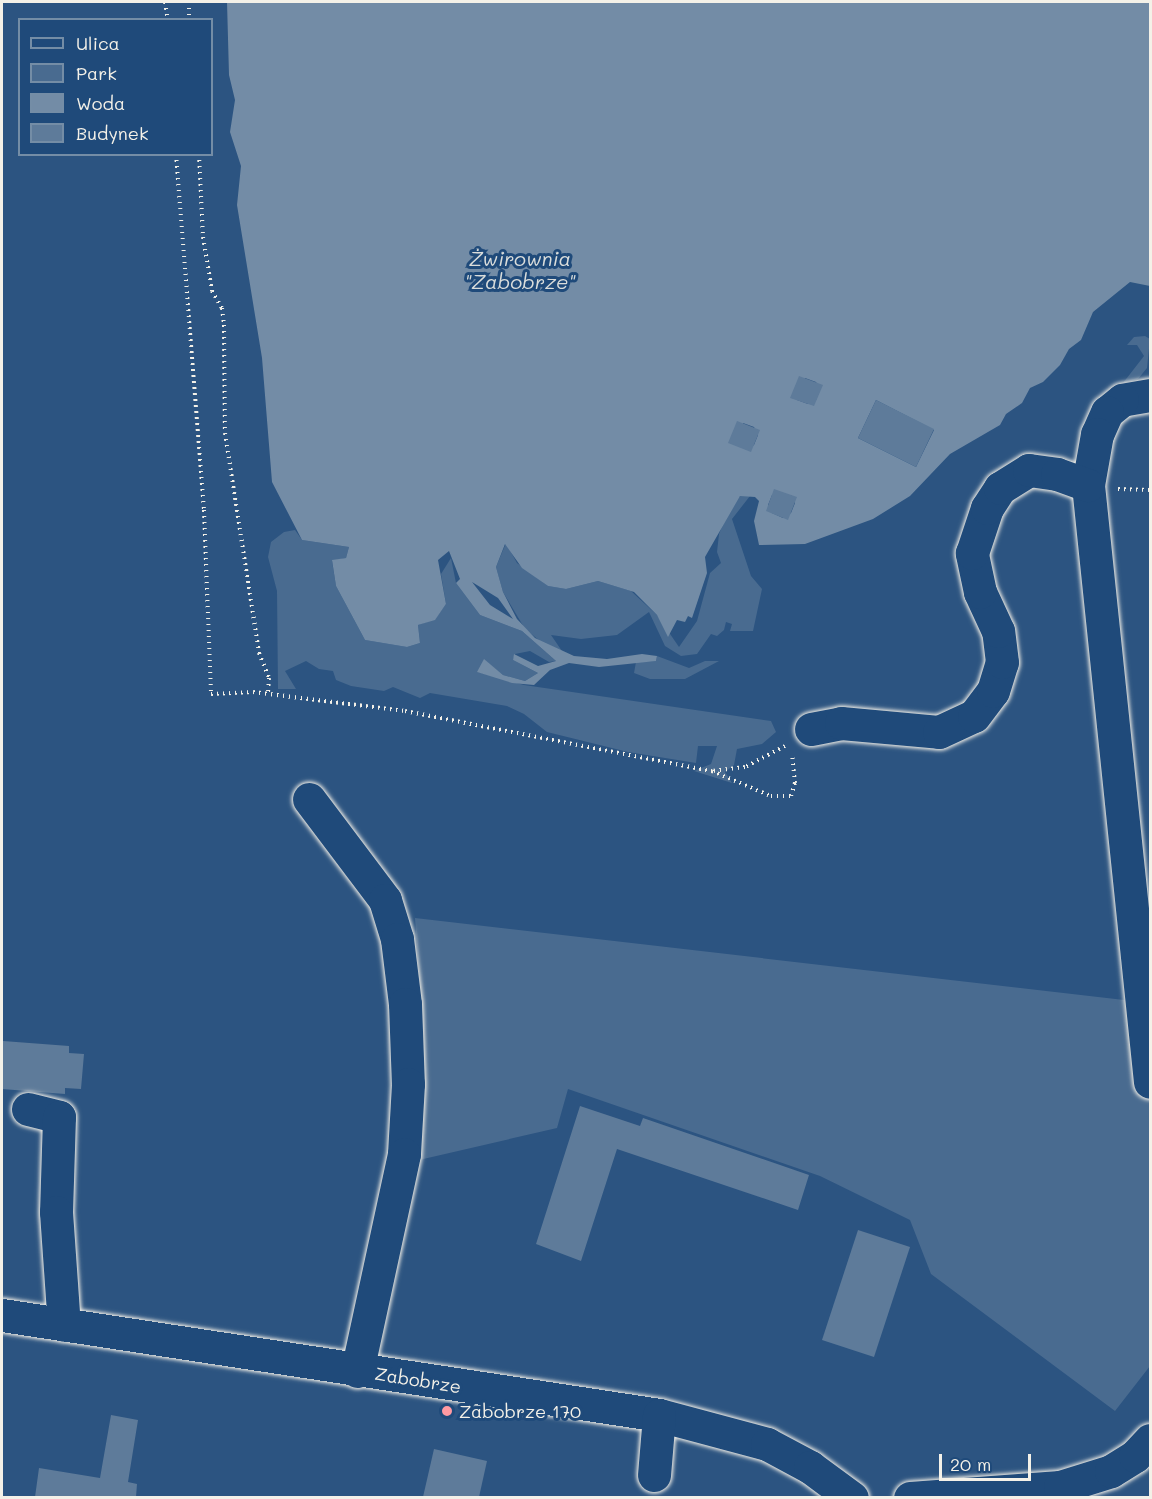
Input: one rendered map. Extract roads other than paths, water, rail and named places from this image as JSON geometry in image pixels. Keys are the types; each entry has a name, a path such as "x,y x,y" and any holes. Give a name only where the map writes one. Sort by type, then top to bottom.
{"street":[{"path":"1150,395 1122,400 1107,412 1097,434 1088,485 1150,1082"},
{"path":"811,729 841,723 939,732 974,716 993,691 1002,662 998,631 980,592 972,553 987,508 1000,488 1029,471 1057,474 1088,485"},
{"path":"309,799 385,900 397,939 405,1004 408,1084 404,1154 357,1371"},
{"path":"28,1109 59,1117 56,1212 64,1325"},
{"name":"Zabobrze","path":"2,1315 357,1371 659,1415 767,1444 810,1467 852,1497"},
{"path":"654,1475 659,1415"},
{"path":"910,1497 1012,1493 1084,1481 1127,1461 1150,1440"}],"water":[{"name":"Żwirownia \"Zabobrze\"","path":"227,2 1150,2 1150,286 1130,282 1093,312 1081,340 1069,349 1060,365 1043,382 1030,388 1022,403 1006,414 1000,425 950,454 910,496 873,519 805,544 759,545 754,521 759,501 755,497 740,496 705,557 707,573 692,618 688,616 685,622 677,620 668,637 657,615 634,592 598,581 566,589 548,586 522,568 505,544 496,567 503,592 517,619 535,638 574,656 607,659 642,654 657,656 656,661 599,667 569,663 550,670 534,685 512,683 477,672 484,659 503,675 525,681 538,673 513,660 514,654 538,666 556,661 522,631 480,615 456,583 460,579 449,551 438,560 446,604 435,620 418,625 420,643 407,647 365,640 336,586 332,560 346,558 349,547 302,540 272,482 262,358 237,205 241,166 230,132 235,100 229,75","holes":["805,378 816,382 820,390 816,400 808,404 797,400","876,400 934,430 916,467 858,438","743,423 754,427 758,435 754,445 746,450","772,495 791,495 795,503 791,513 783,518 772,513 768,505","472,582 498,598 513,619 490,605"]}],"place":[{"name":"Zabobrze 170","path":"447,1411"}]}
